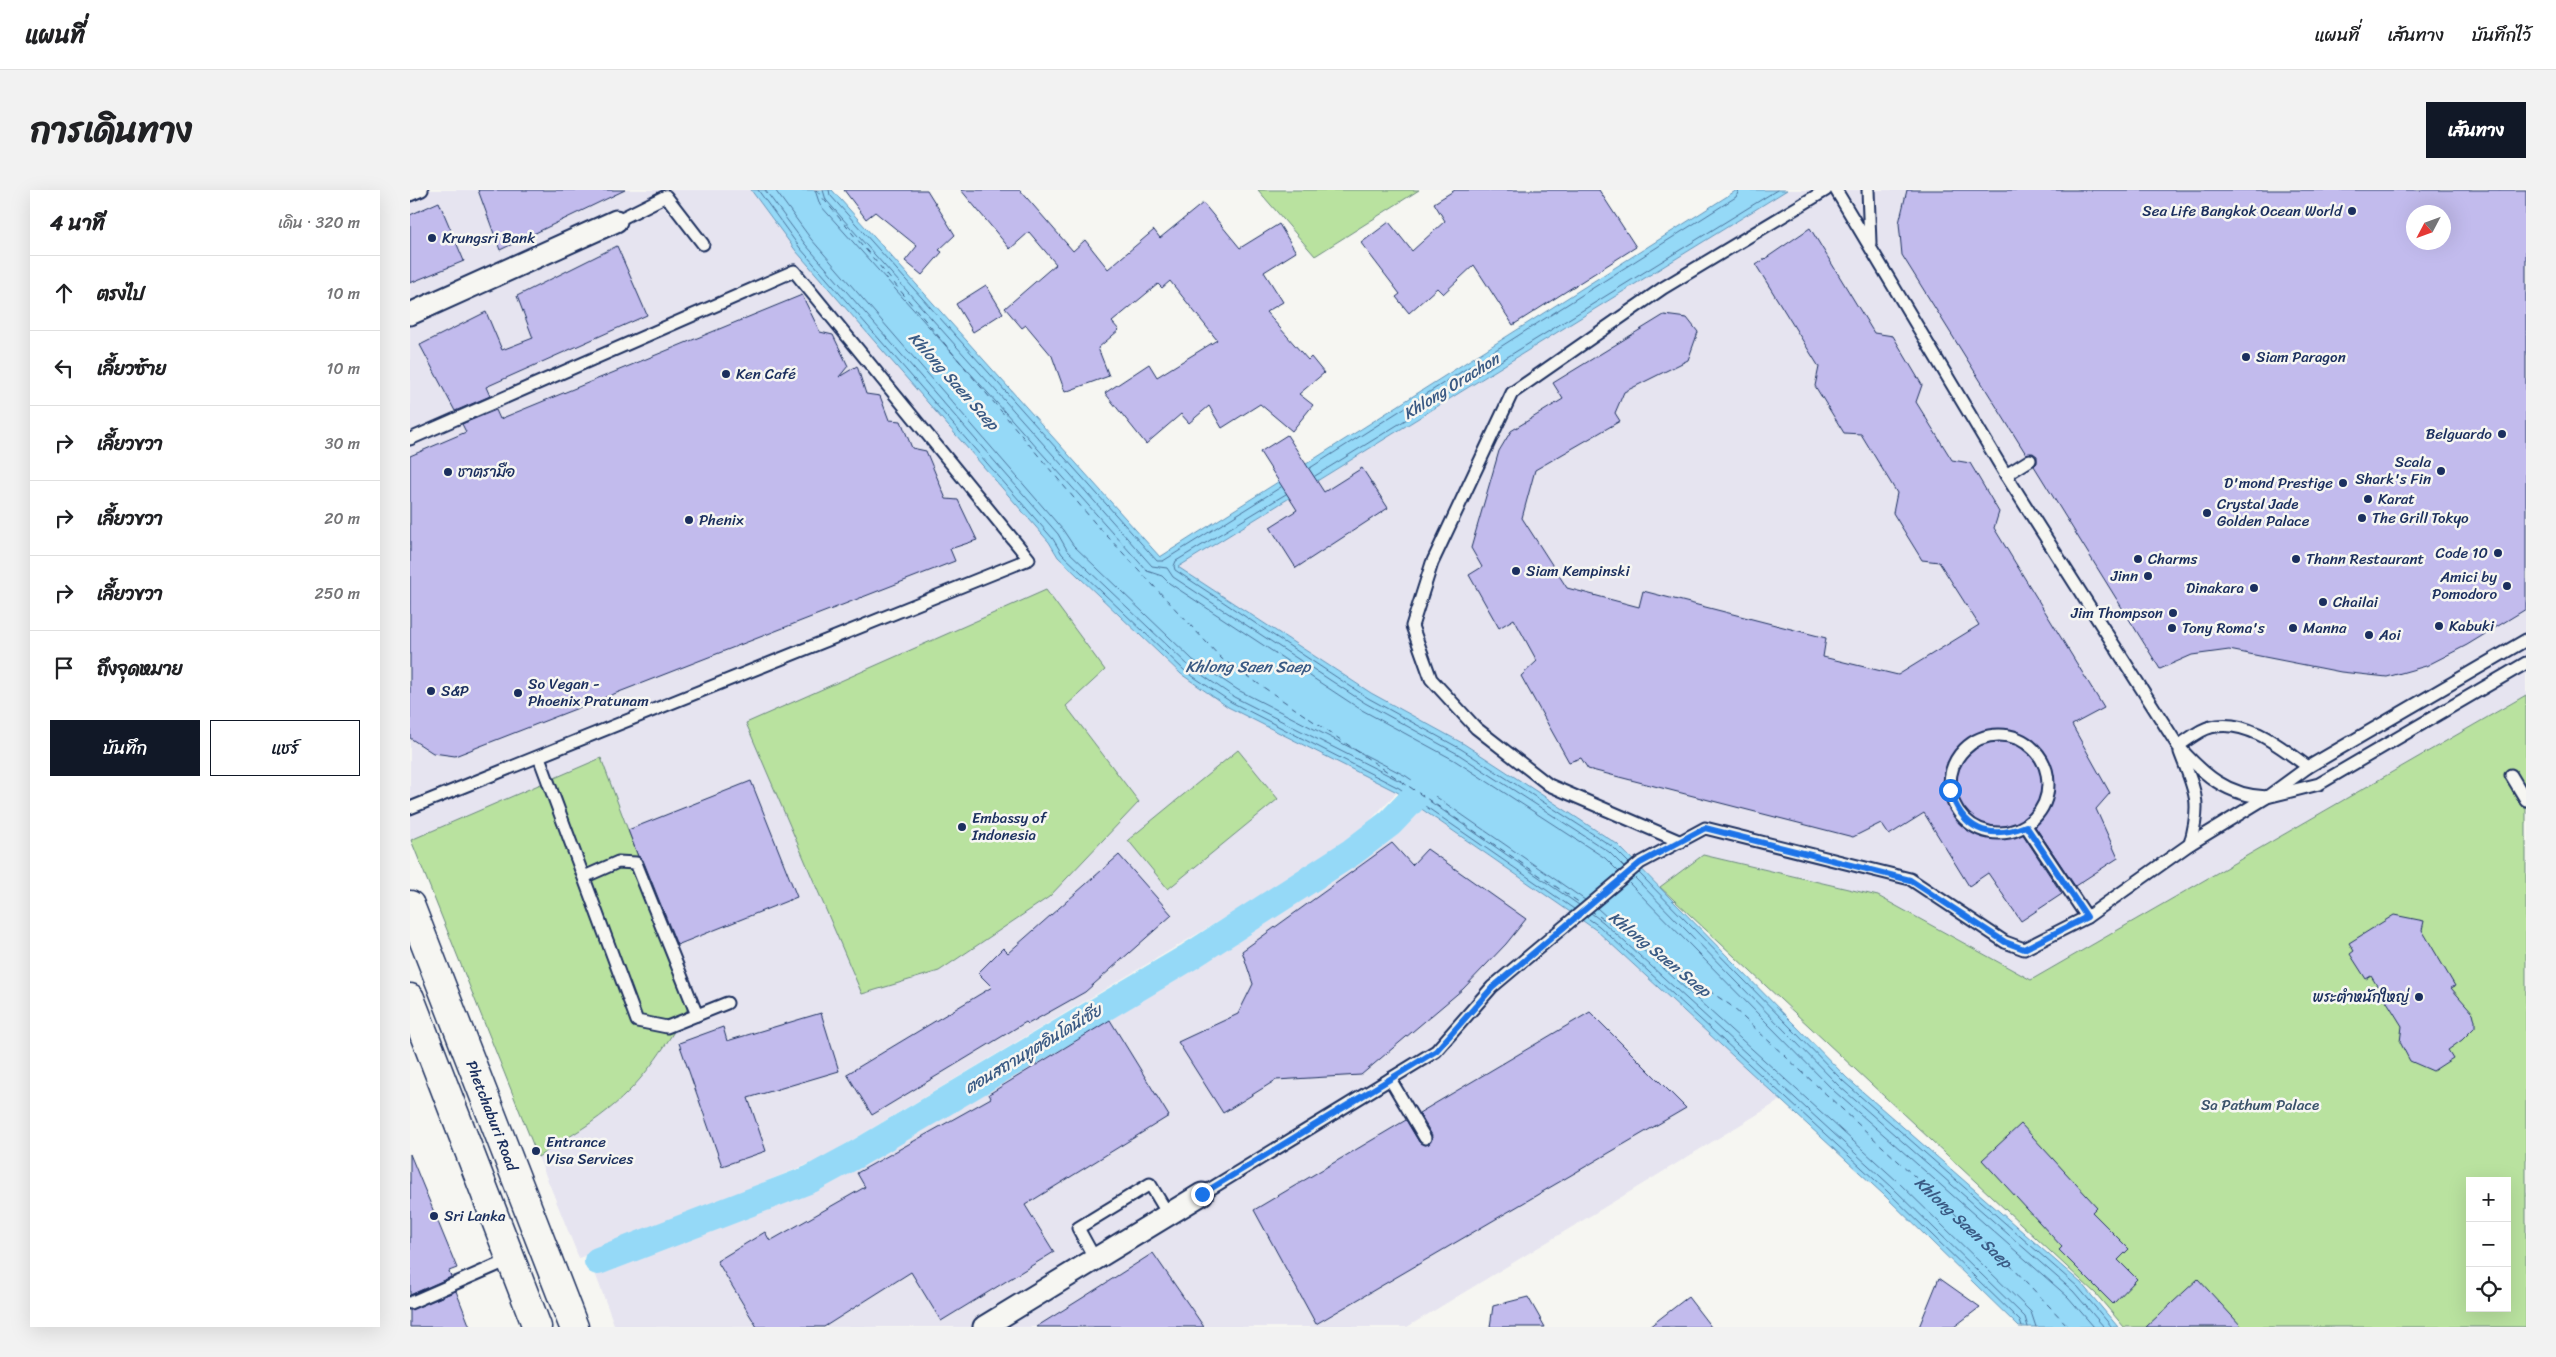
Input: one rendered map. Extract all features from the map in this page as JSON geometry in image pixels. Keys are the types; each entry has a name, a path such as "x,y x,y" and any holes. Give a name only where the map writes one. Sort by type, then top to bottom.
{"main road":[{"name":"Phetchaburi Road","path":"410,905 574,1327"},
{"path":"411,1004 537,1327"}],"street":[{"path":"410,314 616,221"},
{"path":"984,1327 1202,1194"}],"lane":[{"path":"410,195 422,190"},
{"path":"1681,842 1548,785 1476,728 1431,679 1412,626 1432,563 1512,393 1663,288 1826,190"},
{"path":"1836,190 1870,244 2006,475 2178,746 2204,773 2226,788 2253,797 2267,797 2319,784 2526,663"},
{"path":"1868,190 1870,244"},
{"path":"616,221 665,193 703,244"},
{"path":"410,439 794,271 1029,560 410,808"},
{"path":"2006,475 2030,460"},
{"path":"1202,1194 1436,1051 1492,988 1640,863 1705,828 1910,880 2005,942 2024,949 2087,917 2190,844 2267,797 2308,767 2526,640"},
{"path":"2178,746 2212,726 2229,726 2256,733 2308,767"},
{"path":"1998,735 2020,741 2039,756 2046,770 2049,786 2046,802 2037,816 2026,826 2010,832 1994,834 1978,829 1964,819 1955,806 1950,790 1951,774 1957,758 1968,746 1982,738 1998,735"},
{"path":"2178,746 2197,796 2198,816 2190,844"},
{"path":"540,757 637,1021 667,1027 727,1003"},
{"path":"2511,775 2526,800"},
{"path":"2026,826 2087,917"},
{"path":"584,877 618,862 636,863 696,1015"},
{"path":"1390,1079 1425,1138"},
{"path":"1095,1259 1078,1228 1150,1184 1168,1214"},
{"path":"410,1303 511,1259"}],"shaded area":[{"path":"410,190 751,190 796,251 1049,542 1058,557 1181,674 1228,707 1397,792 1348,844 821,1159 579,1258 410,838"},
{"path":"1787,190 2526,190 2526,695 2031,980 1878,896 1703,855 1660,887 1617,844 1464,744 1371,693 1178,567"},
{"path":"1421,809 1596,930 1781,1100 1407,1327 615,1327 595,1273 831,1181 1142,999 1390,834"}],"green space":[{"path":"1258,190 1419,190 1315,256"},
{"path":"1046,590 1105,670 1066,706 1139,802 1049,897 939,971 862,994 746,723"},
{"name":"Sa Pathum Palace","path":"2526,695 2526,1327 2124,1327 2096,1294 1660,887 1703,855 1878,896 2031,980"},
{"path":"1238,750 1278,799 1168,889 1128,840"},
{"path":"601,758 692,1001 655,1060 634,1086 600,1117 538,1157 411,840"}],"water":[{"name":"Khlong Saen Saep","path":"751,190 832,190 1160,557 1737,190 1787,190 1178,567 1371,693 1464,744 1617,844 1847,1078 2081,1283 2118,1327 2019,1327 1884,1195 1596,930 1397,792 1228,707 1181,674 1058,557 1049,542 796,251"}],"building":[{"path":"478,190 625,190 500,250"},
{"path":"844,190 927,190 955,235 939,250 942,252 922,275 905,261 917,246 875,212 866,219"},
{"path":"961,190 1020,190 1073,251 1085,240 1108,269 1154,230 1160,238 1203,203 1240,248 1279,224 1296,252 1264,272 1283,302 1266,312 1308,360 1311,357 1324,373 1299,394 1313,405 1292,431 1260,404 1222,428 1209,406 1189,423 1181,414 1146,444 1105,393 1149,364 1157,377 1217,340 1170,281 1162,288 1158,284 1112,322 1119,330 1098,348 1109,376 1065,392 1052,356 1026,325 1022,328 1005,308 1056,264 1029,232 1010,249"},
{"path":"1455,190 1599,190 1636,247 1513,325 1474,265 1443,294 1437,288 1409,313 1396,297 1400,294 1361,243 1389,222 1412,251 1445,221 1434,203"},
{"name":"Siam Paragon","path":"1907,190 2526,190 2526,609 2467,645 2426,666 2387,677 2341,672 2229,650 2192,655 2160,669 2034,466 2037,463 2037,456 2033,453 2026,454 1902,255 1899,223"},
{"name":"Krungsri Bank","path":"439,202 464,261 410,283 410,215"},
{"name":"Siam Kempinski","path":"1810,228 1874,333 1893,336 1922,385 1916,402 1952,460 1970,463 1999,512 1994,528 2104,708 2072,725 2110,793 2096,809 2118,858 2075,886 2032,822 2029,819 2022,820 2019,823 2020,830 2062,894 2021,921 1988,873 1969,886 1924,813 1889,835 1881,823 1853,837 1588,769 1581,758 1569,762 1521,676 1537,661 1514,619 1499,628 1469,575 1482,567 1471,548 1499,451 1511,431 1563,399 1553,383 1664,315 1687,318 1698,332 1688,360 1624,392 1615,413 1620,421 1535,470 1522,518 1567,588 1639,607 1643,591 1826,638 1823,657 1898,675 1979,625 1939,562 1922,560 1893,513 1897,493 1861,434 1844,433 1815,386 1819,367 1756,265"},
{"path":"617,246 647,315 486,387 490,396 455,411 420,345 486,312 502,350 533,338 517,296"},
{"path":"986,285 1003,313 973,332 956,304"},
{"name":"Phenix","path":"802,295 820,332 833,335 848,366 839,377 857,366 866,394 880,396 889,420 901,421 912,448 926,451 946,499 958,500 977,540 950,549 955,561 455,756 433,753 410,738 410,456 466,432 462,424 496,410 500,419"},
{"path":"1287,435 1324,492 1362,468 1388,508 1296,568 1270,527 1297,510 1260,452"},
{"path":"751,781 797,897 677,945 643,860 638,856 628,830"},
{"path":"1392,843 1412,865 1427,849 1526,919 1506,944 1463,989 1361,1075 1276,1080 1223,1113 1178,1042 1238,1014 1253,984 1242,951"},
{"path":"1119,855 1172,915 1085,992 1028,1024 1026,1022 872,1115 847,1074 992,987 978,973 1003,948 1008,953"},
{"name":"พระตำหนักใหญ่","path":"2394,915 2424,921 2422,930 2455,986 2451,988 2473,1013 2475,1021 2475,1027 2448,1050 2453,1058 2433,1071 2410,1061 2400,1042 2402,1026 2371,976 2366,979 2350,954 2354,951 2349,943"},
{"path":"1590,1012 1686,1108 1316,1324 1254,1210 1406,1120 1419,1142 1425,1145 1429,1144 1432,1135 1419,1113"},
{"path":"821,1013 839,1071 748,1098 766,1151 722,1166 679,1043 723,1027 727,1041"},
{"path":"1110,1020 1169,1116 1025,1205 1054,1252 941,1321 911,1272 824,1327 757,1327 717,1261 765,1232 770,1241 865,1187 857,1173 991,1098 989,1094"},
{"path":"2021,1124 2097,1207 2092,1212 2129,1249 2118,1260 2137,1279 2113,1304 2059,1250 2062,1247 1982,1160"},
{"path":"410,1154 457,1268 449,1271 451,1277 410,1295"},
{"path":"1153,1253 1204,1327 1036,1327 1084,1297"},
{"path":"1939,1278 1980,1307 1954,1327 1919,1327"},
{"path":"2198,1279 2242,1327 2146,1327"},
{"path":"456,1291 470,1327 410,1327 410,1310"},
{"path":"1528,1297 1545,1327 1490,1327 1493,1306"},
{"path":"1688,1297 1711,1327 1649,1327"}],"waterway":[{"name":"ตอนสถานทูตอินโดนีเซีย","path":"598,1261 811,1179 855,1155 1189,957 1352,852 1390,823 1434,777"}],"ferry route":[{"path":"816,190 1094,522 1222,659 1583,905"},
{"path":"1590,910 1730,1005 2010,1265 2069,1327"}],"place":[{"name":"Sea Life Bangkok Ocean World","path":"2352,211"},
{"name":"Krungsri Bank","path":"432,238"},
{"name":"Siam Paragon","path":"2246,357"},
{"name":"Ken Café","path":"726,374"},
{"name":"Belguardo","path":"2502,434"},
{"name":"Scala Shark's Fin","path":"2441,471"},
{"name":"ชาตรามือ","path":"448,472"},
{"name":"D'mond Prestige","path":"2343,483"},
{"name":"Karat","path":"2368,499"},
{"name":"Crystal Jade Golden Palace","path":"2207,513"},
{"name":"The Grill Tokyo","path":"2362,518"},
{"name":"Phenix","path":"689,520"},
{"name":"Code 10","path":"2498,553"},
{"name":"Charms","path":"2138,559"},
{"name":"Thann Restaurant","path":"2296,559"},
{"name":"Siam Kempinski","path":"1516,571"},
{"name":"Jinn","path":"2148,576"},
{"name":"Amici by Pomodoro","path":"2507,586"},
{"name":"Dinakara","path":"2254,588"},
{"name":"Chailai","path":"2323,602"},
{"name":"Jim Thompson","path":"2173,613"},
{"name":"Kabuki","path":"2439,626"},
{"name":"Tony Roma's","path":"2172,628"},
{"name":"Manna","path":"2293,628"},
{"name":"Aoi","path":"2369,635"},
{"name":"S&P","path":"431,691"},
{"name":"So Vegan - Phoenix Pratunam","path":"518,693"},
{"name":"Embassy of Indonesia","path":"962,827"},
{"name":"พระตำหนักใหญ่","path":"2419,997"},
{"name":"Entrance Visa Services","path":"536,1151"},
{"name":"Sri Lanka","path":"434,1216"}],"route":[{"path":"1202,1194 1436,1051 1492,988 1640,863 1705,828 1910,880 2005,942 2024,949 2087,917 2026,826 2010,832 1994,834 1978,829 1964,819 1955,806 1950,790"}],"water label":[{"name":"Khlong Orachon","path":"1451,386"}]}
